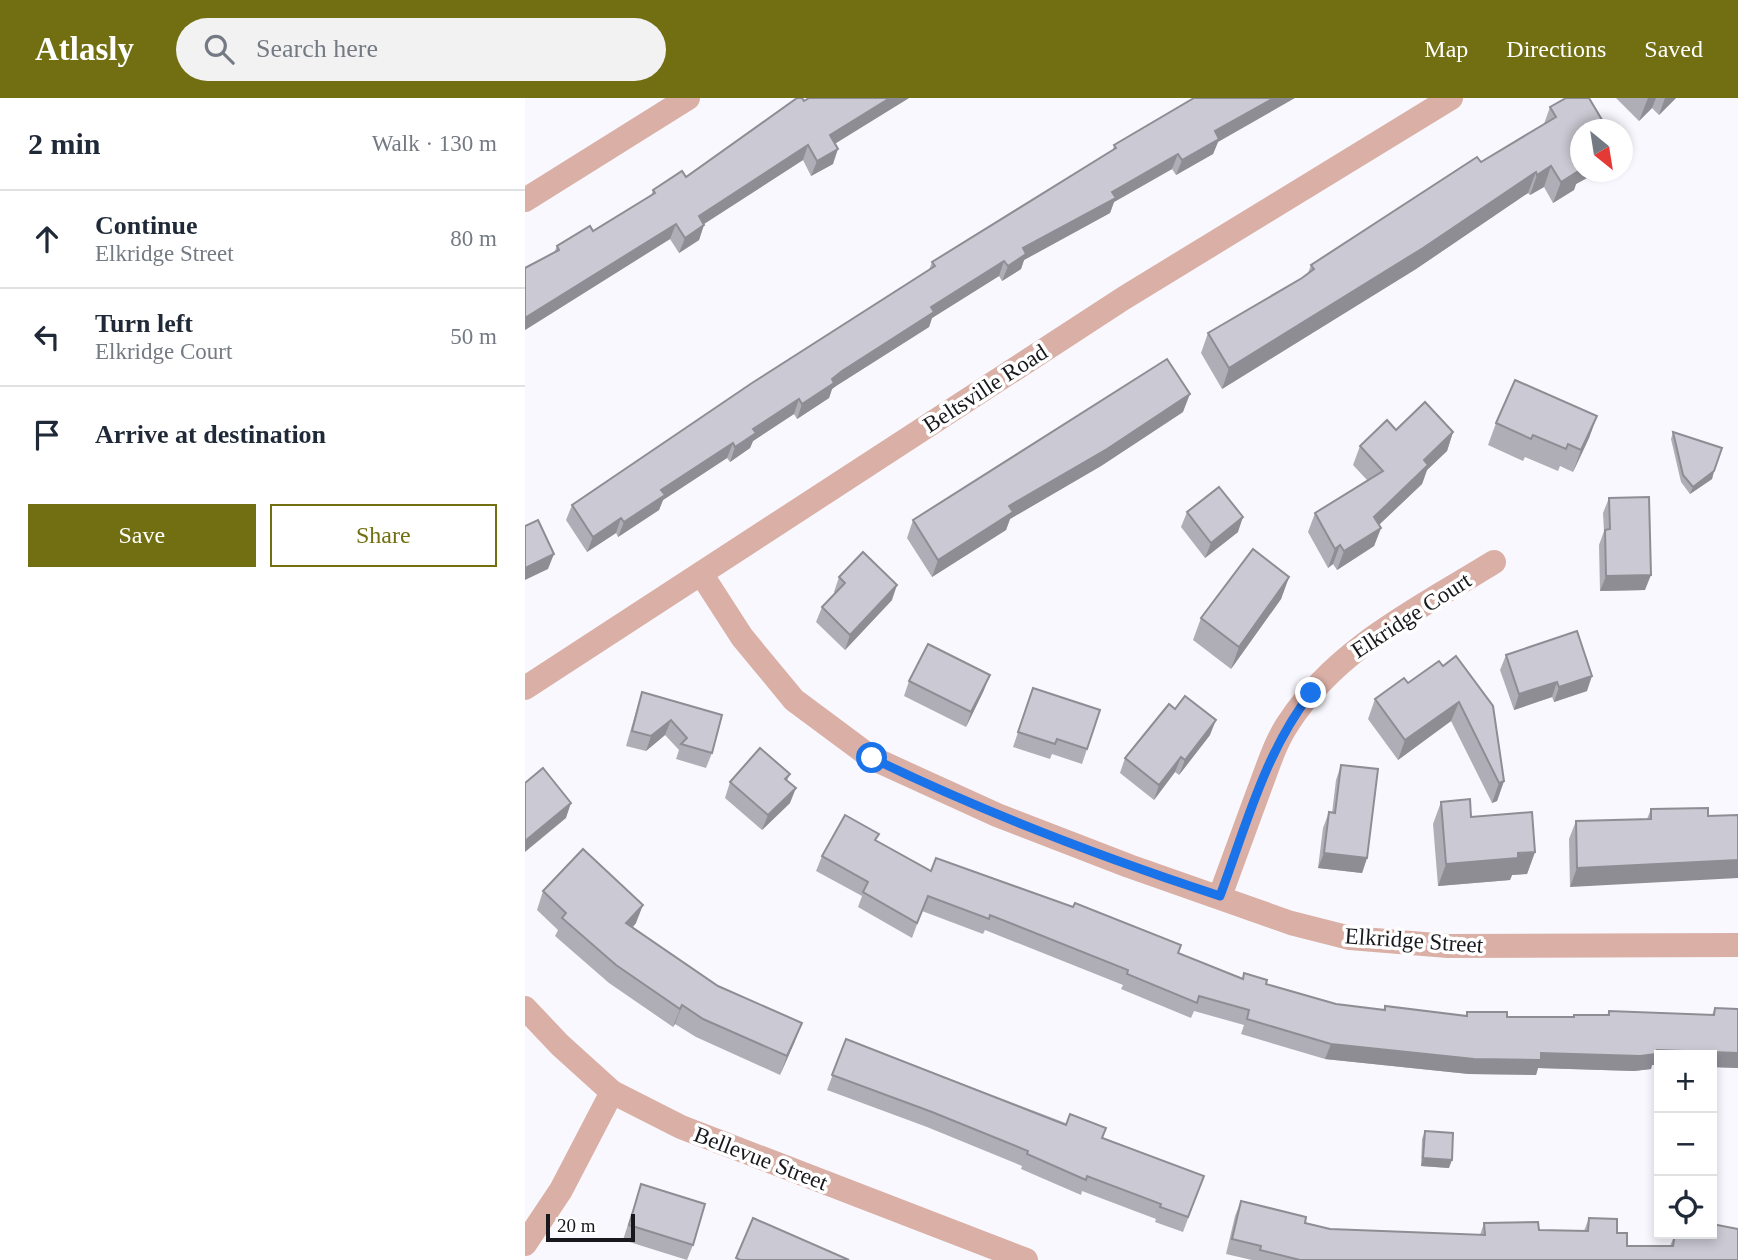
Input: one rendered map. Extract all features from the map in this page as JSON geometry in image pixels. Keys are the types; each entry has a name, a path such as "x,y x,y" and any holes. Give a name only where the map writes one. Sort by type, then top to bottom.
{"street":[{"path":"525,200 688,98"},
{"name":"Beltsville Road","path":"525,688 1124,299 1451,98"},
{"name":"Elkridge Court","path":"1220,896 1273,751 1288,722 1311,693 1338,662 1380,631 1495,562"},
{"name":"Elkridge Street","path":"702,575 742,637 788,693 823,723 872,758 1009,820 1129,866 1291,923 1350,938 1448,946 1738,945"},
{"name":"Bellevue Street","path":"525,1008 560,1045 612,1092 681,1127 1026,1260"},
{"path":"525,1244 561,1190 612,1092"}],"building":[{"path":"797,98 804,101 809,98 890,98 830,135 838,149 817,161 808,145 699,216 704,225 685,238 676,224 525,318 525,268 559,250 557,246 590,226 593,231 655,193 653,190 682,171 686,177"},
{"path":"1194,98 1274,98 1215,131 1219,139 1182,160 1178,154 1112,192 1116,198 1023,248 1026,254 1008,266 1004,261 931,307 934,312 842,371 832,379 834,383 802,404 799,399 753,429 756,433 735,447 733,443 661,490 665,495 624,522 621,518 593,537 572,505 752,383 935,266 932,262 1116,148 1114,145"},
{"path":"1566,98 1589,98 1601,119 1570,119 1570,176 1561,182 1551,166 1537,175 1536,172 1423,248 1229,368 1208,333 1302,278 1314,269 1311,265 1477,157 1481,162 1556,117 1550,107"},
{"path":"1167,359 1190,394 1107,449 1009,506 1013,512 938,560 913,520"},
{"path":"1515,380 1597,416 1581,450 1568,444 1566,449 1533,435 1531,439 1496,423"},
{"path":"1425,402 1453,432 1424,460 1428,465 1374,517 1381,528 1344,551 1340,545 1335,549 1315,513 1383,471 1360,446 1387,420 1396,430"},
{"path":"1673,432 1722,448 1714,471 1693,487 1683,475"},
{"path":"1219,487 1243,517 1211,543 1187,512"},
{"path":"1649,497 1651,575 1606,576 1605,530 1610,529 1609,498"},
{"path":"538,520 554,554 525,568 525,526"},
{"path":"1253,549 1289,577 1239,647 1201,618"},
{"path":"863,552 897,585 850,635 822,607 845,583 839,577"},
{"path":"1577,631 1592,676 1559,687 1557,682 1519,694 1506,655"},
{"path":"928,644 990,675 971,712 909,681"},
{"path":"1456,656 1493,706 1504,781 1499,783 1459,702 1405,740 1375,699 1404,678 1408,683 1439,661 1443,666"},
{"path":"1033,688 1100,710 1087,749 1057,739 1055,744 1018,732"},
{"path":"642,692 722,715 712,753 681,744 687,738 671,720 651,736 632,731"},
{"path":"1185,696 1216,720 1185,760 1181,757 1159,785 1125,758 1169,704 1175,709"},
{"path":"760,748 790,774 785,779 796,788 768,815 730,782"},
{"path":"1341,765 1378,769 1367,858 1324,853 1329,812 1335,813"},
{"path":"543,768 571,803 525,841 525,783"},
{"path":"1470,799 1471,817 1532,812 1535,852 1518,853 1518,858 1446,864 1441,802"},
{"path":"1708,808 1708,816 1738,815 1738,860 1577,868 1576,821 1651,819 1651,809"},
{"path":"845,815 879,834 875,840 931,871 936,858 1073,907 1075,903 1181,945 1178,953 1243,979 1244,973 1267,980 1266,984 1336,1004 1385,1010 1385,1006 1467,1016 1467,1012 1507,1012 1507,1017 1609,1015 1609,1011 1714,1015 1715,1008 1738,1009 1738,1053 1717,1052 1717,1050 1654,1050 1654,1054 1640,1056 1541,1053 1541,1060 1474,1059 1331,1044 1247,1019 1249,1010 1199,996 1197,1003 1127,974 1128,970 990,915 989,919 928,896 917,923 863,892 868,882 822,856"},
{"path":"583,849 643,905 626,923 718,986 802,1023 787,1056 703,1019 682,1005 680,1009 616,965 562,918 566,913 543,891"},
{"path":"846,1039 1066,1125 1070,1114 1106,1128 1102,1138 1204,1176 1188,1217 1087,1176 1086,1180 1027,1154 1028,1151 832,1075"},
{"path":"1425,1131 1453,1133 1452,1160 1423,1158"},
{"path":"641,1184 705,1204 693,1245 629,1225"},
{"path":"1241,1201 1306,1217 1305,1223 1330,1229 1485,1235 1484,1223 1538,1222 1539,1230 1588,1231 1589,1218 1617,1219 1617,1233 1627,1233 1627,1246 1673,1246 1674,1239 1717,1239 1717,1225 1738,1229 1738,1260 1300,1260 1260,1250 1261,1246 1232,1239"},
{"path":"753,1218 849,1260 740,1260 736,1258"}],"route":[{"path":"872,758 997,815 1129,866 1220,896 1273,751 1288,722 1311,693"}]}
